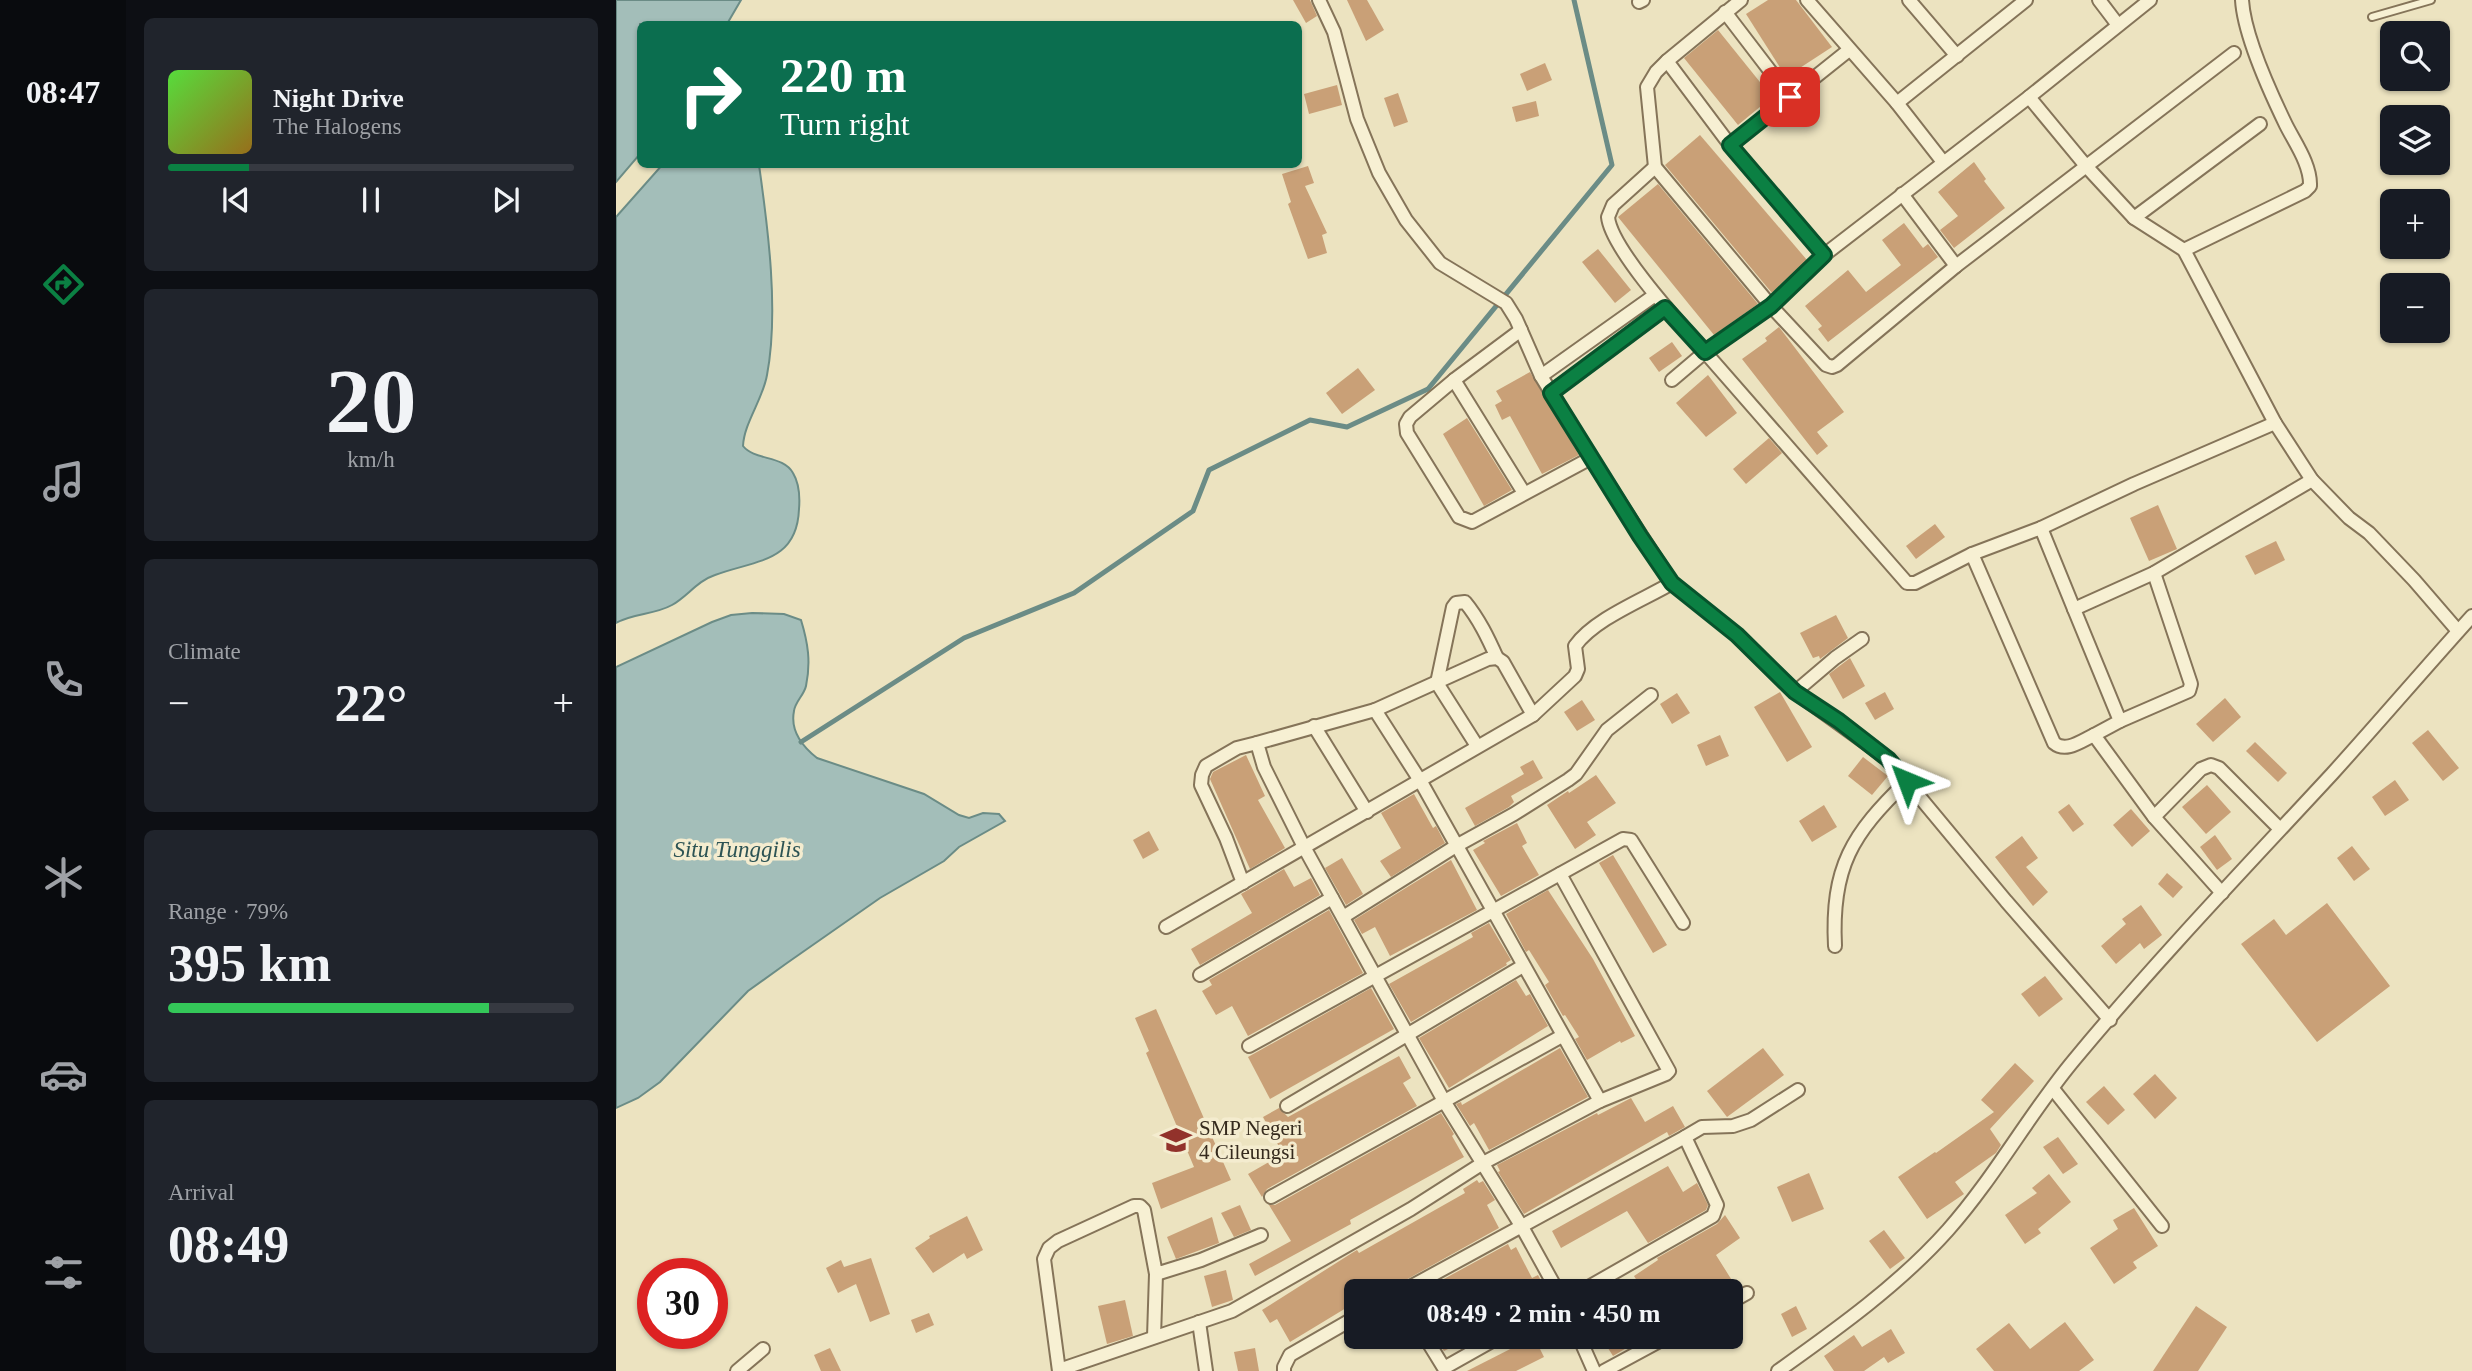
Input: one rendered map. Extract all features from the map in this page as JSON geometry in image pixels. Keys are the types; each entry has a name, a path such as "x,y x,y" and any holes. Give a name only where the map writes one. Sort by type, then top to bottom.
{"street":[{"path":"1319,0 1334,33 1357,119 1379,173 1406,220 1440,263 1506,303 1551,393 1672,583 1737,635 1795,692 1839,721 1888,759 2006,901 2110,1020"},
{"path":"1741,0 1667,61 1647,87 1655,167 1771,306 1826,365 1832,367 1956,266 2234,53"},
{"path":"1807,0 1897,103 1943,163"},
{"path":"1909,0 1957,56"},
{"path":"1897,103 1957,56 2009,5 2025,0"},
{"path":"2099,0 2118,25"},
{"path":"1672,380 1705,352 1771,306 1824,255 2150,0"},
{"path":"2184,250 2305,191 2310,186 2309,172 2257,58 2242,0"},
{"path":"1725,12 1790,97"},
{"path":"1730,145 1849,50"},
{"path":"1667,61 1730,145 1824,255"},
{"path":"2029,97 2086,166 2134,218 2184,250 2275,423 2312,480 2387,552 2458,631"},
{"path":"2134,218 2260,124"},
{"path":"1655,167 1613,205 1608,217 1614,236 1665,308 1907,583 1915,583 1972,554 2041,528 2275,423"},
{"path":"1902,194 1956,266"},
{"path":"1541,376 1655,295"},
{"path":"1551,393 1665,308"},
{"path":"1521,330 1410,417 1406,424 1407,433 1459,517 1472,522 1591,458"},
{"path":"1454,380 1524,493"},
{"path":"2074,609 2154,573 2312,480"},
{"path":"2041,528 2120,721"},
{"path":"1972,554 2054,743 2060,748 2189,691 2191,684 2154,573"},
{"path":"1166,927 1533,715 1576,676 1576,646 1580,640 1608,618 1672,583"},
{"path":"1477,746 1437,683 1456,603 1465,602 1468,606 1533,715"},
{"path":"1778,1371 1900,1277 1947,1231 1975,1198 2073,1061 2472,616"},
{"path":"1795,692 1862,639"},
{"path":"1243,883 1226,838 1201,785 1206,766 1237,748 1375,710 1497,658"},
{"path":"1343,917 1576,774 1607,730 1651,695"},
{"path":"1375,710 1421,782 1600,1101"},
{"path":"1314,726 1367,812"},
{"path":"2094,735 2154,817 2222,893"},
{"path":"1257,743 1264,767 1304,847 1444,1101 1551,1279"},
{"path":"2154,817 2200,769 2211,765 2219,768 2280,829"},
{"path":"1835,946 1835,906 1846,854 1880,807 1907,781"},
{"path":"1249,1046 1623,839 1631,841 1682,923"},
{"path":"1154,1337 1156,1273 1144,1210 1140,1206 1134,1206 1084,1229 1049,1248 1044,1259 1059,1370 1232,1311 1411,1209 1483,1163 1600,1101 1667,1074 1669,1071 1560,874"},
{"path":"1200,975 1332,898"},
{"path":"1287,1107 1523,966"},
{"path":"1271,1198 1562,1036"},
{"path":"2053,1089 2162,1226"},
{"path":"1425,1279 1702,1127 1733,1126 1751,1120 1798,1090"},
{"path":"1603,1279 1706,1220 1716,1211 1717,1205 1685,1137"},
{"path":"1156,1273 1201,1260 1261,1235"},
{"path":"1743,1295 1747,1293"},
{"path":"1199,1322 1206,1371"},
{"path":"1284,1371 1283,1367 1290,1355 1344,1324"},
{"path":"737,1371 763,1349"},
{"path":"1430,1349 1441,1370 1478,1349"},
{"path":"1584,1349 1594,1371"},
{"path":"1604,1371 1645,1349"}],"lane":[{"path":"2372,17 2431,0"}],"water":[{"path":"616,0 741,0 729,21 637,21 637,158 616,182"},
{"path":"659,168 759,168 769,243 772,324 765,384 743,446 754,454 788,467 798,486 799,509 791,540 771,557 709,578 678,601 658,611 629,617 616,623 616,217"},
{"name":"Situ Tunggilis","path":"784,614 801,620 807,645 808,677 793,718 796,732 803,744 817,758 924,794 959,815 969,818 983,813 999,814 1005,821 880,898 748,991 660,1082 638,1098 616,1108 616,667 712,622 731,615"}],"building":[{"path":"1293,0 1310,0 1317,16 1306,23"},
{"path":"1347,0 1367,0 1384,30 1366,41"},
{"path":"1768,0 1796,0 1832,47 1786,77 1746,14"},
{"path":"1718,30 1772,97 1738,125 1684,58"},
{"path":"1545,63 1552,80 1527,91 1520,74"},
{"path":"1337,85 1342,105 1309,114 1304,94"},
{"path":"1398,93 1408,122 1394,127 1384,98"},
{"path":"1536,101 1539,116 1516,122 1512,107"},
{"path":"1700,135 1807,260 1772,293 1665,165"},
{"path":"1974,162 1986,179 1984,181 2005,208 1954,248 1940,230 1958,216 1938,192"},
{"path":"1308,166 1314,183 1305,186 1327,233 1322,235 1327,253 1308,259 1288,204 1291,202 1282,174"},
{"path":"1658,184 1758,304 1714,335 1618,217"},
{"path":"1904,223 1923,248 1928,244 1938,257 1828,342 1818,329 1822,326 1805,306 1848,270 1866,292 1901,265 1882,240"},
{"path":"1598,249 1631,290 1615,303 1582,262"},
{"path":"1779,327 1844,412 1817,432 1828,446 1817,455 1742,359 1767,341 1765,338"},
{"path":"1672,342 1682,356 1659,372 1649,358"},
{"path":"1358,368 1375,390 1342,414 1326,393"},
{"path":"1530,372 1579,455 1542,474 1510,416 1502,420 1495,405 1502,401 1496,391"},
{"path":"1708,375 1737,413 1706,437 1676,403"},
{"path":"1467,418 1512,490 1484,506 1443,434"},
{"path":"1769,438 1782,453 1746,484 1733,469"},
{"path":"2158,505 2177,549 2149,561 2130,518"},
{"path":"1935,524 1945,537 1916,559 1906,546"},
{"path":"2276,541 2285,560 2255,575 2245,556"},
{"path":"1836,615 1848,638 1820,659 1819,656 1813,658 1800,633"},
{"path":"1850,658 1865,686 1843,699 1829,674"},
{"path":"1780,692 1812,747 1787,762 1754,707"},
{"path":"1885,692 1894,709 1875,720 1865,703"},
{"path":"1677,693 1690,713 1672,724 1660,704"},
{"path":"2225,698 2241,717 2213,742 2196,724"},
{"path":"1582,700 1595,720 1577,731 1564,712"},
{"path":"2428,730 2459,768 2443,781 2412,743"},
{"path":"1720,735 1729,756 1706,766 1697,745"},
{"path":"2255,742 2287,773 2278,782 2246,751"},
{"path":"1246,755 1265,796 1258,800 1285,848 1250,869 1210,779 1213,772"},
{"path":"1863,757 1888,776 1872,795 1848,776"},
{"path":"1533,760 1543,778 1511,796 1514,802 1509,807 1475,826 1465,808 1524,774 1520,767"},
{"path":"1596,775 1616,803 1587,822 1596,835 1575,849 1547,805"},
{"path":"2395,780 2409,800 2385,816 2372,797"},
{"path":"2207,785 2231,812 2206,834 2182,807"},
{"path":"1414,794 1433,828 1436,826 1445,843 1391,877 1380,861 1401,848 1381,813"},
{"path":"2069,804 2084,824 2073,832 2058,812"},
{"path":"1824,805 1837,827 1812,842 1799,821"},
{"path":"2131,809 2150,831 2132,847 2113,825"},
{"path":"1517,823 1527,843 1522,846 1539,875 1501,896 1473,850 1485,843 1483,841"},
{"path":"1149,831 1159,850 1143,859 1133,840"},
{"path":"2215,835 2232,859 2217,870 2200,847"},
{"path":"2022,836 2038,858 2026,867 2048,892 2033,906 1995,857"},
{"path":"2352,846 2370,869 2354,881 2337,858"},
{"path":"1613,855 1667,945 1653,953 1599,863"},
{"path":"1342,858 1363,894 1346,905 1325,868"},
{"path":"1451,860 1477,910 1390,956 1375,927 1362,934 1354,920"},
{"path":"1284,869 1294,887 1311,878 1320,895 1200,965 1191,949 1252,913 1241,894"},
{"path":"2167,873 2183,887 2173,898 2158,884"},
{"path":"1548,890 1593,959 1635,1036 1621,1043 1620,1041 1587,1060 1575,1039 1579,1037 1545,985 1549,982 1529,950 1526,952 1506,914"},
{"path":"2327,903 2390,986 2317,1042 2241,944 2274,919 2286,935"},
{"path":"2141,905 2162,935 2144,949 2140,943 2116,964 2101,946 2126,924 2122,919"},
{"path":"1329,910 1363,973 1248,1036 1232,1006 1216,1015 1202,991 1212,985 1209,980"},
{"path":"1489,923 1511,960 1507,965 1411,1022 1389,984 1473,937 1471,933"},
{"path":"2045,976 2063,999 2039,1017 2021,994"},
{"path":"1516,980 1526,996 1530,994 1548,1026 1449,1088 1419,1038"},
{"path":"1371,988 1394,1029 1270,1099 1248,1057"},
{"path":"1156,1009 1231,1180 1161,1209 1152,1183 1194,1167 1146,1053 1149,1051 1135,1018"},
{"path":"1560,1048 1588,1097 1489,1150 1474,1123 1470,1126 1456,1104 1461,1102 1462,1105"},
{"path":"1763,1048 1784,1075 1727,1117 1707,1091"},
{"path":"1399,1056 1411,1078 1403,1083 1417,1106 1267,1189 1262,1197 1248,1174 1283,1154 1263,1117 1279,1108 1288,1117"},
{"path":"2015,1063 2034,1081 1990,1129 2001,1145 1996,1153 1955,1182 1964,1194 1927,1219 1898,1177 1994,1112 1981,1100"},
{"path":"2155,1074 2177,1098 2155,1119 2133,1094"},
{"path":"2104,1086 2125,1110 2108,1125 2086,1102"},
{"path":"1631,1098 1645,1122 1673,1106 1685,1127 1669,1136 1667,1132 1524,1214 1498,1172 1500,1171 1497,1165"},
{"path":"1441,1113 1464,1157 1350,1220 1351,1224 1255,1276 1249,1264 1291,1241 1269,1205 1275,1205"},
{"path":"2058,1137 2078,1164 2063,1174 2043,1147"},
{"path":"1668,1166 1683,1192 1697,1183 1708,1205 1706,1210 1648,1243 1627,1211 1561,1248 1552,1231"},
{"path":"1809,1173 1824,1209 1792,1222 1777,1187"},
{"path":"2049,1174 2071,1202 2038,1229 2041,1233 2025,1244 2005,1215 2037,1193 2032,1188"},
{"path":"1477,1180 1479,1183 1483,1181 1495,1200 1487,1205 1499,1228 1408,1279 1344,1279 1344,1309 1290,1342 1277,1319 1270,1323 1262,1310 1357,1250 1359,1253 1465,1193 1463,1189"},
{"path":"1240,1205 1251,1230 1234,1237 1221,1213"},
{"path":"2134,1208 2158,1246 2133,1262 2137,1268 2114,1284 2090,1248 2118,1229 2113,1220"},
{"path":"1725,1215 1740,1238 1716,1255 1731,1279 1636,1279 1634,1276 1658,1260 1657,1258 1717,1224"},
{"path":"967,1216 983,1250 967,1259 964,1253 933,1273 915,1248 930,1238 929,1236"},
{"path":"1212,1217 1219,1243 1176,1259 1167,1237"},
{"path":"1884,1230 1905,1258 1890,1269 1869,1241"},
{"path":"1508,1244 1511,1250 1516,1247 1532,1278 1538,1275 1540,1279 1444,1279"},
{"path":"871,1258 890,1314 870,1322 856,1284 838,1293 826,1268 841,1260 844,1267"},
{"path":"1226,1270 1233,1300 1212,1307 1204,1276"},
{"path":"1125,1300 1133,1336 1107,1344 1098,1306"},
{"path":"1796,1306 1807,1329 1792,1337 1781,1314"},
{"path":"2196,1306 2227,1327 2198,1371 2153,1371"},
{"path":"929,1313 934,1325 916,1333 911,1320"},
{"path":"2065,1322 2094,1360 2079,1371 1994,1371 1976,1349 2009,1323 2030,1349"},
{"path":"1891,1329 1905,1353 1888,1363 1884,1357 1864,1371 1834,1371 1824,1356 1854,1335 1862,1347"},
{"path":"830,1348 841,1371 821,1371 814,1355"},
{"path":"1255,1348 1259,1371 1238,1371 1234,1352"},
{"path":"1510,1349 1540,1349 1544,1357 1516,1371 1467,1371"},
{"path":"1609,1349 1625,1349 1613,1356"}],"waterway":[{"path":"801,742 964,638 1074,593 1193,511 1209,470 1310,420 1347,427 1428,389 1612,165 1574,0"}],"place":[{"name":"SMP Negeri 4 Cileungsi","path":"1176,1140"}],"route":[{"path":"1790,97 1730,145 1824,255 1771,306 1705,352 1665,308 1551,393 1672,583 1737,635 1795,692 1839,721 1888,759 1907,781"}]}
